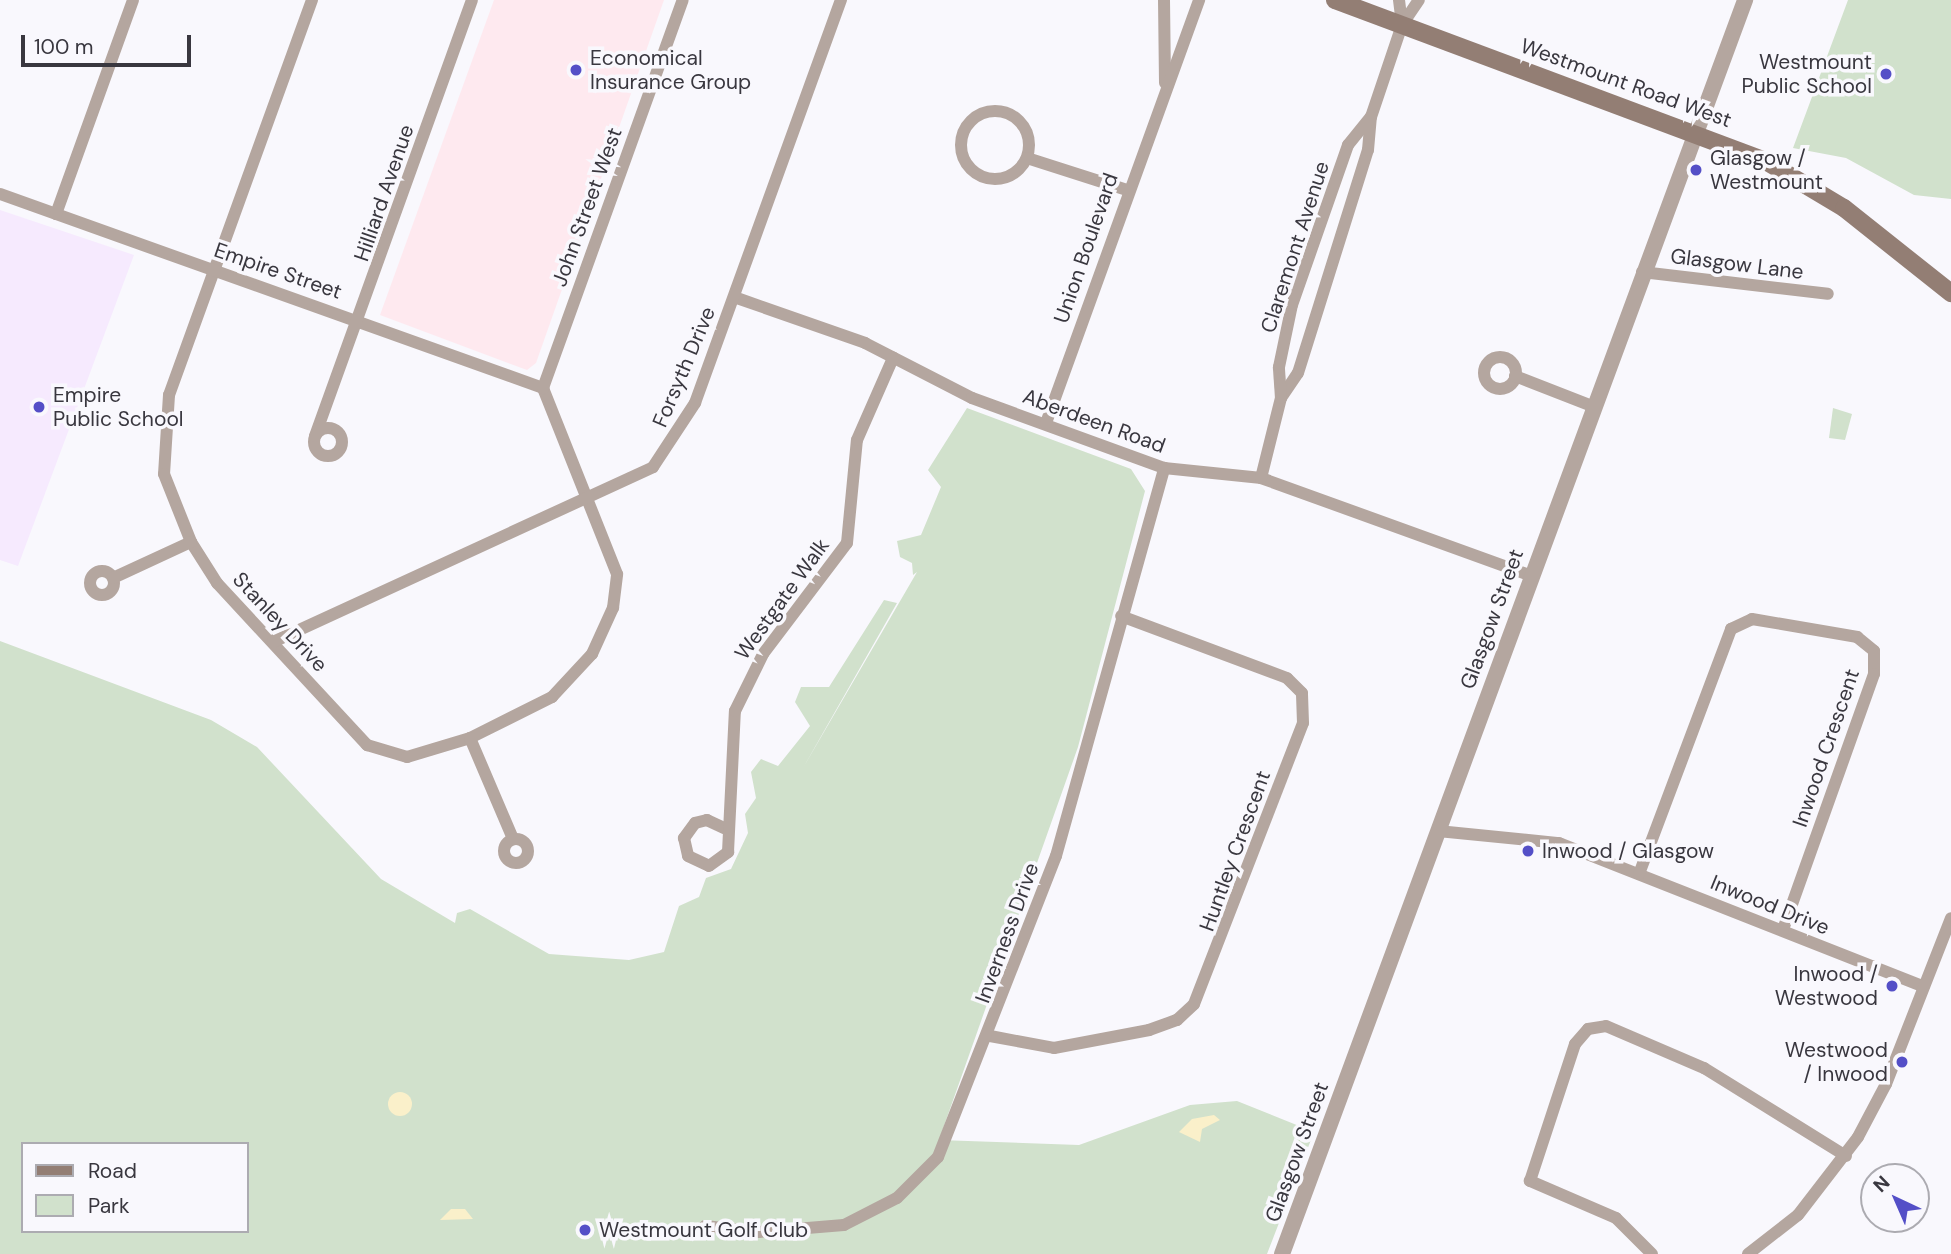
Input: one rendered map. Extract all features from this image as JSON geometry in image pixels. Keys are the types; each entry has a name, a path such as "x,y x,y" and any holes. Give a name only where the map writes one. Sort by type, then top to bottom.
{"main road":[{"name":"Westmount Road West","path":"1335,0 1696,132 1785,171 1951,293"}],"street":[{"path":"56,214 133,0"},
{"name":"Stanley Drive","path":"312,0 214,269 163,431 164,474 191,542 218,583 367,745 407,757 470,738 552,697 592,654 613,608 617,573 593,499 543,388"},
{"name":"Hilliard Avenue","path":"315,436 361,320 472,0"},
{"name":"John Street West","path":"543,388 683,0"},
{"name":"Forsyth Drive","path":"272,642 593,499 653,467 672,445 734,297 841,0"},
{"name":"Union Boulevard","path":"1164,0 1165,87"},
{"name":"Union Boulevard","path":"1046,423 1127,190 1199,0"},
{"name":"Claremont Avenue","path":"1399,0 1402,25"},
{"name":"Claremont Avenue","path":"1280,398 1298,373 1368,149 1371,117 1402,25 1419,0"},
{"name":"Glasgow Street","path":"1282,1254 1592,406 1745,0"},
{"path":"985,112 1008,113 1024,127 1027,158 1002,179 978,175 961,154 964,130 985,112"},
{"name":"Claremont Avenue","path":"1261,478 1280,398 1279,367 1292,305 1324,205 1348,145 1371,117"},
{"path":"1027,158 1127,190"},
{"name":"Empire Street","path":"0,194 361,320 543,388"},
{"name":"Glasgow Lane","path":"1642,272 1828,294"},
{"name":"Aberdeen Road","path":"734,297 893,358 972,398 1164,468 1261,478 1530,575"},
{"name":"Westgate Walk","path":"724,828 738,702 763,654 847,543 857,439 893,358"},
{"path":"1516,376 1592,406"},
{"name":"Inverness Drive","path":"705,1226 820,1230 844,1226 897,1198 944,1146 990,1036 1089,752 1121,616 1164,468"},
{"path":"113,578 191,542"},
{"name":"Huntley Crescent","path":"990,1036 1054,1048 1149,1030 1177,1020 1194,1004 1303,723 1301,693 1287,678 1121,616"},
{"name":"Inwood Crescent","path":"1639,874 1731,629 1752,619 1857,637 1874,651 1874,674 1783,930"},
{"path":"470,738 513,839"},
{"name":"Inwood Drive","path":"1438,831 1559,843 1924,987"},
{"path":"1748,1254 1798,1215 1846,1156 1886,1084 1951,918"},
{"path":"1651,1254 1616,1218 1530,1181 1575,1044 1588,1029 1606,1026 1704,1068 1846,1156"}],"shaded area":[{"path":"494,0 664,0 536,363 527,370 380,315"},
{"name":"Empire Public School","path":"0,210 134,255 18,566 0,560"}],"green space":[{"name":"Westmount Public School","path":"1848,0 1951,0 1951,199 1914,195 1846,158 1793,148"},
{"path":"967,408 1131,469 1145,491 1078,747 939,1140 1079,1145 1190,1105 1237,1101 1314,1132 1267,1254 0,1254 0,641 211,720 257,747 381,879 455,923 457,913 470,909 549,954 629,960 664,952 679,906 699,897 706,878 731,869 748,833 745,814 756,798 751,772 761,759 778,766 810,726 795,702 801,687 829,687 884,600 897,603 803,768 917,572 913,575 912,563 900,557 897,541 921,535 941,487 928,470"},
{"path":"1833,408 1852,414 1845,440 1829,438"}],"sand":[{"path":"400,1092 408,1096 412,1104 408,1112 400,1116 392,1112 388,1104 392,1096"},
{"path":"1214,1115 1220,1120 1202,1129 1200,1142 1179,1132 1192,1119"},
{"path":"451,1209 465,1209 473,1219 440,1220"}],"place":[{"name":"Economical Insurance Group","path":"576,70"},
{"name":"Westmount Public School","path":"1886,74"},
{"name":"Glasgow / Westmount","path":"1696,170"},
{"name":"Empire Public School","path":"39,407"},
{"name":"Inwood / Glasgow","path":"1528,851"},
{"name":"Inwood / Westwood","path":"1892,986"},
{"name":"Westwood / Inwood","path":"1902,1062"},
{"name":"Westmount Golf Club","path":"585,1230"}]}
